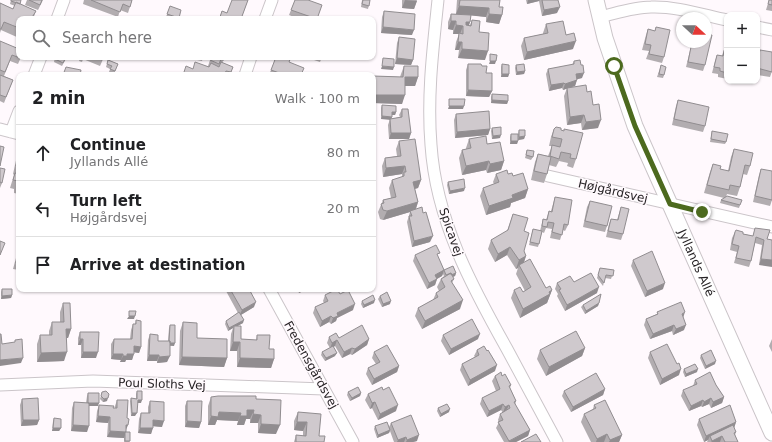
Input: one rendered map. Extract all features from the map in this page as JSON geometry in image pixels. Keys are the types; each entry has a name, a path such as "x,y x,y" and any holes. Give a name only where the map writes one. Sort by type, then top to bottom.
{"street":[{"path":"58,16 64,0"},
{"path":"266,16 272,0"},
{"name":"Spicavej","path":"438,0 429,107 434,166 444,217 468,279 557,442"},
{"name":"Jyllands Allé","path":"596,0 628,110 772,433"},
{"path":"600,17 631,9 652,6 682,10 724,19"},
{"path":"760,28 772,30"},
{"path":"35,72 40,60"},
{"path":"246,72 250,60"},
{"path":"10,132 16,118"},
{"name":"Højgårdsvej","path":"548,176 772,227"},
{"name":"Fredensgårdsvej","path":"270,292 352,442"},
{"name":"Poul Sloths Vej","path":"0,385 93,381 324,389"}],"building":[{"path":"11,0 21,0 20,4"},
{"path":"29,0 42,0 40,5"},
{"path":"91,0 132,0 130,7 123,4 120,12"},
{"path":"232,0 248,0 242,16 220,16 222,11 227,13"},
{"path":"295,0 308,0 322,5 318,16 308,16 291,10"},
{"path":"363,0 370,0 369,6 362,4"},
{"path":"460,0 500,0 499,7 503,7 502,15 489,14 489,8 459,6"},
{"path":"542,0 558,0 560,7 544,10"},
{"path":"769,0 772,0 772,5 768,4"},
{"path":"16,2 36,11 33,16 16,16 16,27 4,22 0,29 0,3 13,9"},
{"path":"170,6 181,10 180,16 167,14"},
{"path":"384,11 415,14 414,30 383,27"},
{"path":"451,14 471,15 470,22 466,22 466,25 471,26 472,20 480,21 479,32 489,33 488,51 462,49 462,42 458,42 459,33 463,34 463,26 456,25 456,21 451,21"},
{"path":"563,21 566,35 574,33 576,41 527,52 524,38 548,33 546,24"},
{"path":"656,27 670,30 664,57 649,54 651,45 645,44 648,29 655,31"},
{"path":"399,37 415,39 413,60 397,58"},
{"path":"0,41 16,48 16,56 12,55 5,72 0,70"},
{"path":"691,48 709,48 705,65 688,62"},
{"path":"760,50 772,52 772,72 760,69"},
{"path":"724,52 724,72 720,71 720,68 714,67 717,55 723,56"},
{"path":"490,54 497,55 496,61 490,61"},
{"path":"383,58 394,59 394,67 382,66"},
{"path":"57,60 64,60 63,63"},
{"path":"108,60 118,64 115,71 110,69 112,66 107,64"},
{"path":"210,60 221,60 219,64"},
{"path":"275,60 290,60 289,62 304,68 302,72 276,72 271,70"},
{"path":"580,60 581,65 583,65 584,73 576,74 577,80 565,84 551,85 548,69 574,64 574,61"},
{"path":"195,62 209,67 211,63 219,67 221,62 233,67 231,72 184,72 186,66 193,69"},
{"path":"468,64 481,64 482,66 487,66 486,73 492,73 492,91 468,90"},
{"path":"502,64 509,65 509,74 502,74"},
{"path":"524,64 525,71 517,72 516,65"},
{"path":"661,65 666,67 664,75 659,74"},
{"path":"404,66 418,66 418,77 405,77 405,95 376,95 376,76 403,77"},
{"path":"66,67 81,70 81,72 64,72"},
{"path":"0,75 13,80 6,97 0,95"},
{"path":"586,85 587,92 591,91 593,105 599,104 601,120 586,122 584,115 570,117 567,88"},
{"path":"492,94 508,95 508,101 492,100"},
{"path":"449,99 465,99 464,106 449,106"},
{"path":"678,100 709,107 705,126 674,119"},
{"path":"382,105 396,106 396,112 392,112 392,117 382,116"},
{"path":"402,109 408,109 411,133 391,133 390,119 402,117"},
{"path":"489,111 490,129 457,132 456,114"},
{"path":"501,127 501,135 493,136 492,128"},
{"path":"556,127 561,128 561,130 564,131 564,129 583,133 576,159 570,158 571,154 561,152 559,159 550,156 552,145 560,147 562,139 552,137"},
{"path":"519,130 525,130 525,136 519,137"},
{"path":"712,131 728,134 726,142 711,139"},
{"path":"511,134 518,134 518,141 511,141"},
{"path":"486,136 487,144 500,142 504,161 490,164 489,161 466,166 462,150 471,148 469,139"},
{"path":"415,139 421,180 413,182 418,202 387,211 383,210 381,204 384,203 383,200 396,197 392,180 404,176 404,172 406,172 405,166 386,168 385,158 401,156 399,141"},
{"path":"0,146 4,147 0,166"},
{"path":"734,149 753,153 750,166 745,165 740,187 730,185 729,190 707,185 713,164 721,166 720,169 729,171"},
{"path":"527,150 534,151 533,157 526,155"},
{"path":"538,154 551,157 547,174 534,171"},
{"path":"0,168 5,169 2,183 0,182"},
{"path":"761,169 772,171 772,200 755,196"},
{"path":"507,170 508,174 512,173 513,176 523,173 528,189 512,195 513,198 489,206 483,188 499,182 496,174"},
{"path":"15,173 16,173 16,181 13,180"},
{"path":"464,179 465,188 450,191 448,182"},
{"path":"727,196 742,200 740,205 721,200"},
{"path":"555,197 572,200 568,225 564,224 562,235 552,232 554,223 548,222 547,227 542,226 543,219 547,220 549,211 552,212"},
{"path":"590,201 612,206 607,226 585,221"},
{"path":"422,207 423,213 426,212 433,236 414,241 409,216 412,216 410,211"},
{"path":"621,207 629,209 623,234 608,231 611,219 618,220"},
{"path":"513,214 528,218 524,231 529,233 524,251 526,256 519,260 510,247 498,254 491,240 508,230"},
{"path":"755,228 770,230 767,239 772,240 772,260 761,259 764,240 756,237 751,261 736,258 739,246 732,244 736,230 743,232 743,234 753,236"},
{"path":"533,229 542,231 539,244 530,242"},
{"path":"0,241 5,243 0,255"},
{"path":"436,245 440,253 437,254 444,270 435,275 437,279 429,283 415,255"},
{"path":"652,251 665,283 647,291 633,260"},
{"path":"530,259 546,288 550,286 552,290 549,292 550,294 523,309 514,290 520,287 523,292 531,287 519,265"},
{"path":"453,266 456,273 446,275 444,270"},
{"path":"600,268 614,270 613,276 606,275 604,283 598,275"},
{"path":"451,273 454,279 451,281 463,300 425,321 418,308 438,297 436,293 445,287 441,279"},
{"path":"591,273 599,287 567,305 557,283 570,276 574,282"},
{"path":"2,289 12,289 12,295 2,296"},
{"path":"232,292 251,292 256,302 242,310"},
{"path":"331,292 339,292 340,294 349,292 355,304 337,313 338,316 333,318 331,316 322,321 315,307 328,301 325,295"},
{"path":"387,292 391,301 383,304 380,296"},
{"path":"601,294 599,303 586,311 583,305"},
{"path":"373,295 375,300 364,305 362,301"},
{"path":"681,302 685,312 682,314 686,325 676,329 674,325 653,334 646,319 658,314 657,312"},
{"path":"63,303 70,303 71,329 66,329 67,352 41,353 40,335 52,335 52,322 64,322"},
{"path":"129,311 136,311 135,316 129,316"},
{"path":"239,312 244,320 229,328 226,321"},
{"path":"472,319 480,334 451,349 443,335"},
{"path":"136,320 141,321 141,347 134,346 134,354 127,354 127,356 123,356 123,354 113,354 114,339 132,339 133,324 136,324"},
{"path":"183,322 197,323 197,338 227,339 227,358 182,357"},
{"path":"170,325 175,325 175,343 170,343 169,341"},
{"path":"362,325 369,339 355,349 352,348 344,352 337,340 332,343 329,337 336,333 339,338"},
{"path":"234,326 241,326 241,339 257,340 257,335 270,335 269,349 274,349 274,359 240,358 240,342 233,342"},
{"path":"576,331 585,348 549,367 540,350"},
{"path":"80,332 99,332 98,352 83,352 83,339 80,339"},
{"path":"0,334 2,344 15,342 15,340 22,339 23,358 0,360"},
{"path":"150,334 158,335 158,341 170,341 170,356 159,357 159,355 149,355"},
{"path":"667,344 681,369 662,379 650,352"},
{"path":"387,345 399,366 374,379 368,368 380,362 374,352"},
{"path":"333,346 337,353 326,358 322,352"},
{"path":"484,346 497,365 470,380 462,364 479,355 477,350"},
{"path":"711,350 716,361 706,366 701,355"},
{"path":"695,364 698,369 686,374 684,369"},
{"path":"501,372 502,376 505,374 511,385 509,386 516,401 514,402 530,430 509,441 498,422 503,420 500,414 510,408 509,405 505,407 503,404 489,411 482,398 500,389 495,376"},
{"path":"710,372 724,397 713,402 711,398 704,402 703,400 691,406 683,390 697,384 695,380"},
{"path":"596,373 605,389 573,407 564,391"},
{"path":"358,387 361,393 352,398 348,392"},
{"path":"382,387 383,390 389,387 398,405 380,414 375,402 372,403 368,394"},
{"path":"106,391 109,394 108,398 104,399 101,396 102,392"},
{"path":"137,391 142,391 142,400 138,400 137,413 132,413 131,398 137,399"},
{"path":"88,393 99,393 99,403 88,403"},
{"path":"256,396 256,399 281,400 280,425 261,424 261,415 253,414 254,410 247,410 247,416 240,416 241,413 219,412 218,417 211,416 211,397"},
{"path":"38,398 39,420 23,420 22,399"},
{"path":"117,400 128,400 127,418 129,419 128,425 126,425 126,432 110,431 110,417 98,416 99,405 114,406 113,408 117,408"},
{"path":"605,400 622,435 610,440 607,434 597,439 584,414 596,408 594,405"},
{"path":"150,401 164,402 164,421 153,420 153,428 140,428 141,413 150,413"},
{"path":"187,401 202,401 201,422 187,421"},
{"path":"74,402 89,403 89,426 73,425"},
{"path":"447,404 450,409 441,414 438,408"},
{"path":"730,405 736,422 706,436 699,419"},
{"path":"298,412 321,414 319,436 325,436 324,442 296,442 296,435 306,436 307,422 297,422"},
{"path":"411,415 419,435 407,440 406,437 398,440 391,423"},
{"path":"54,418 61,419 61,428 53,428"},
{"path":"387,422 390,430 378,435 375,426"},
{"path":"733,425 736,432 734,433 738,442 725,442 722,436 712,441 710,436"},
{"path":"125,432 130,432 130,441 125,441"},
{"path":"536,434 541,442 521,442"}],"route":[{"path":"614,66 628,110 670,204 702,212"}]}
